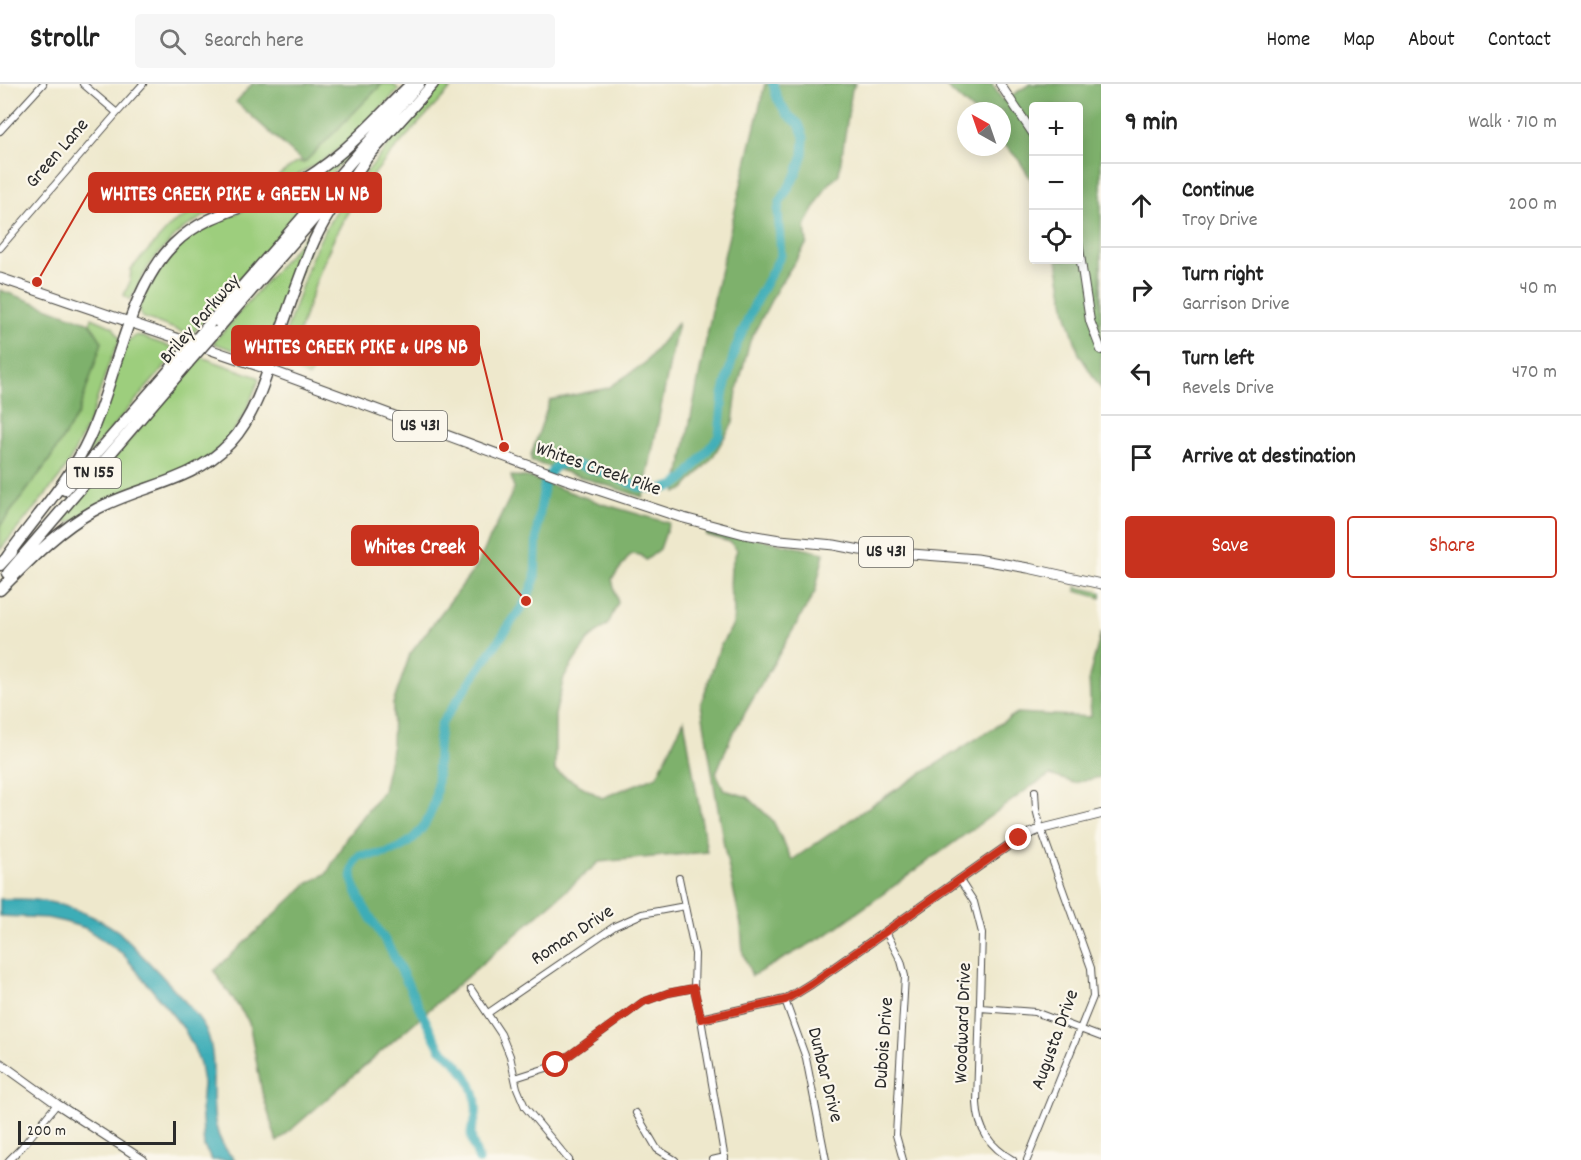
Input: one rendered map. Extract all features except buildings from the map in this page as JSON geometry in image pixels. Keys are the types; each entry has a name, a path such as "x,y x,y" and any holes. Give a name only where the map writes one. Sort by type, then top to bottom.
{"highway":[{"path":"4,561 31,522 59,489 81,455 102,404 129,323 154,269 163,256 184,235 211,218 274,195 320,169 356,140 411,84"},
{"name":"Briley Parkway","path":"0,582 419,84"},
{"name":"Briley Parkway","path":"213,327 433,84"},
{"path":"0,590 46,544 77,520 110,502 186,475 216,456 240,430 270,370 280,334 312,244 366,159"},
{"name":"Briley Parkway","path":"4,561 184,361"}],"main road":[{"name":"Whites Creek Pike","path":"0,278 270,370 568,480 744,534 860,550 977,560 1050,572 1101,584"},
{"path":"0,1063 57,1104 143,1160"}],"street":[{"path":"0,131 42,84"},
{"path":"83,84 117,112"},
{"name":"Green Lane","path":"0,248 117,112 144,84"},
{"path":"1000,84 1029,128"},
{"path":"1081,264 1090,321 1101,350"},
{"name":"Augusta Drive","path":"1027,1160 1093,997 1091,968 1041,829 1036,809 1035,791"},
{"path":"701,1019 785,1000 1019,838 1041,829 1101,814"},
{"path":"679,878 695,954 694,988 725,1158 711,1160"},
{"name":"Woodward Drive","path":"959,879 974,902 982,933 977,1103 979,1122 985,1136 995,1148 1013,1160"},
{"name":"Roman Drive","path":"488,1013 615,926 642,914 685,906"},
{"name":"Dubois Drive","path":"885,932 901,962 905,976 896,1135 903,1160"},
{"path":"515,1078 556,1065 643,1002 668,993 694,988"},
{"path":"471,989 505,1043 525,1107 569,1160"},
{"name":"Dunbar Drive","path":"785,1000 806,1058 826,1160"},
{"path":"980,1008 1035,1011 1101,1037"},
{"path":"9,1160 22,1148 57,1104"},
{"path":"636,1113 657,1149 675,1160"}],"green space":[{"path":"252,84 382,84 304,163 236,102"},
{"path":"382,84 393,84 399,90 347,142 327,158 279,186 213,211 181,230 151,262 130,300 124,295 130,282 131,269 172,224 199,208 275,178 297,162 304,163"},
{"path":"438,84 455,84 372,177 340,225 319,274 296,341 312,372 309,377 290,368 285,362 283,342 311,259 324,231 340,205"},
{"path":"765,84 856,84 852,89 839,174 827,186 805,226 807,243 777,289 750,341 737,390 733,423 712,458 683,490 676,493 716,290"},
{"path":"943,84 992,84 1003,101 1030,84 1101,84 1101,389 1079,354 1066,312 1058,264 1083,264 1083,102 1029,102 1029,176 1011,152 1011,102 963,102"},
{"path":"347,152 349,154 191,335 142,317 139,307 162,261 197,229 269,200"},
{"path":"313,227 317,228 270,350 263,357 256,358 213,343"},
{"path":"0,290 90,323 102,342 78,414 48,462 0,526"},
{"path":"92,318 113,327 120,339 91,417 60,477 0,550 0,526 48,462 78,414 102,342 90,323"},
{"path":"678,322 643,497 531,461 550,400 608,388 645,363"},
{"path":"137,335 179,350 80,465 127,341"},
{"path":"201,357 258,377 259,380 245,413 229,438 210,457 68,523 62,518"},
{"path":"511,476 528,477 603,504 669,523 660,549 646,560 640,555 631,554 612,579 618,603 608,624 588,640 564,677 555,715 555,771 602,798 657,776 684,720 707,852 599,862 277,1142 262,1092 249,1022 214,971 307,884 327,873 347,837 383,791 392,749 393,704 410,654 476,567 514,489"},
{"path":"709,528 824,553 815,592 732,735 716,773 724,790 748,797 773,821 792,860 875,803 1017,713 1091,717 1089,677 1101,633 1101,777 1074,783 1050,775 826,935 752,976 743,953 741,925 724,846 701,704 720,646 733,625 731,567 737,550 730,542 706,535"},
{"path":"1076,587 1101,592 1101,598 1076,591"}],"water":[{"path":"0,899 32,899 53,903 101,921 118,931 174,989 199,1018 207,1032 213,1065 213,1099 217,1131 224,1146 235,1160 212,1160 204,1147 201,1107 203,1084 200,1064 193,1046 184,1029 123,954 85,928 47,918 0,916"}],"waterway":[{"path":"479,1160 471,1136 476,1117 475,1095 467,1077 455,1061 440,1048 390,949 361,901 353,880 353,866 360,855 387,853 409,842 425,824 435,799 441,724 526,601 535,579 537,530 545,480 556,466 566,463 578,465 614,476 638,487 661,489 674,486 685,478 719,436 723,395 735,349 756,301 781,255 778,211 780,202 797,173 803,155 804,137 799,124 787,114 777,98 773,84"}],"place":[{"name":"WHITES CREEK PIKE & GREEN LN NB","path":"37,282"},
{"name":"WHITES CREEK PIKE & UPS NB","path":"504,447"},
{"name":"Whites Creek","path":"526,601"}],"route":[{"path":"556,1065 643,1002 668,993 694,988 701,1019 785,1000 1019,838"}]}
